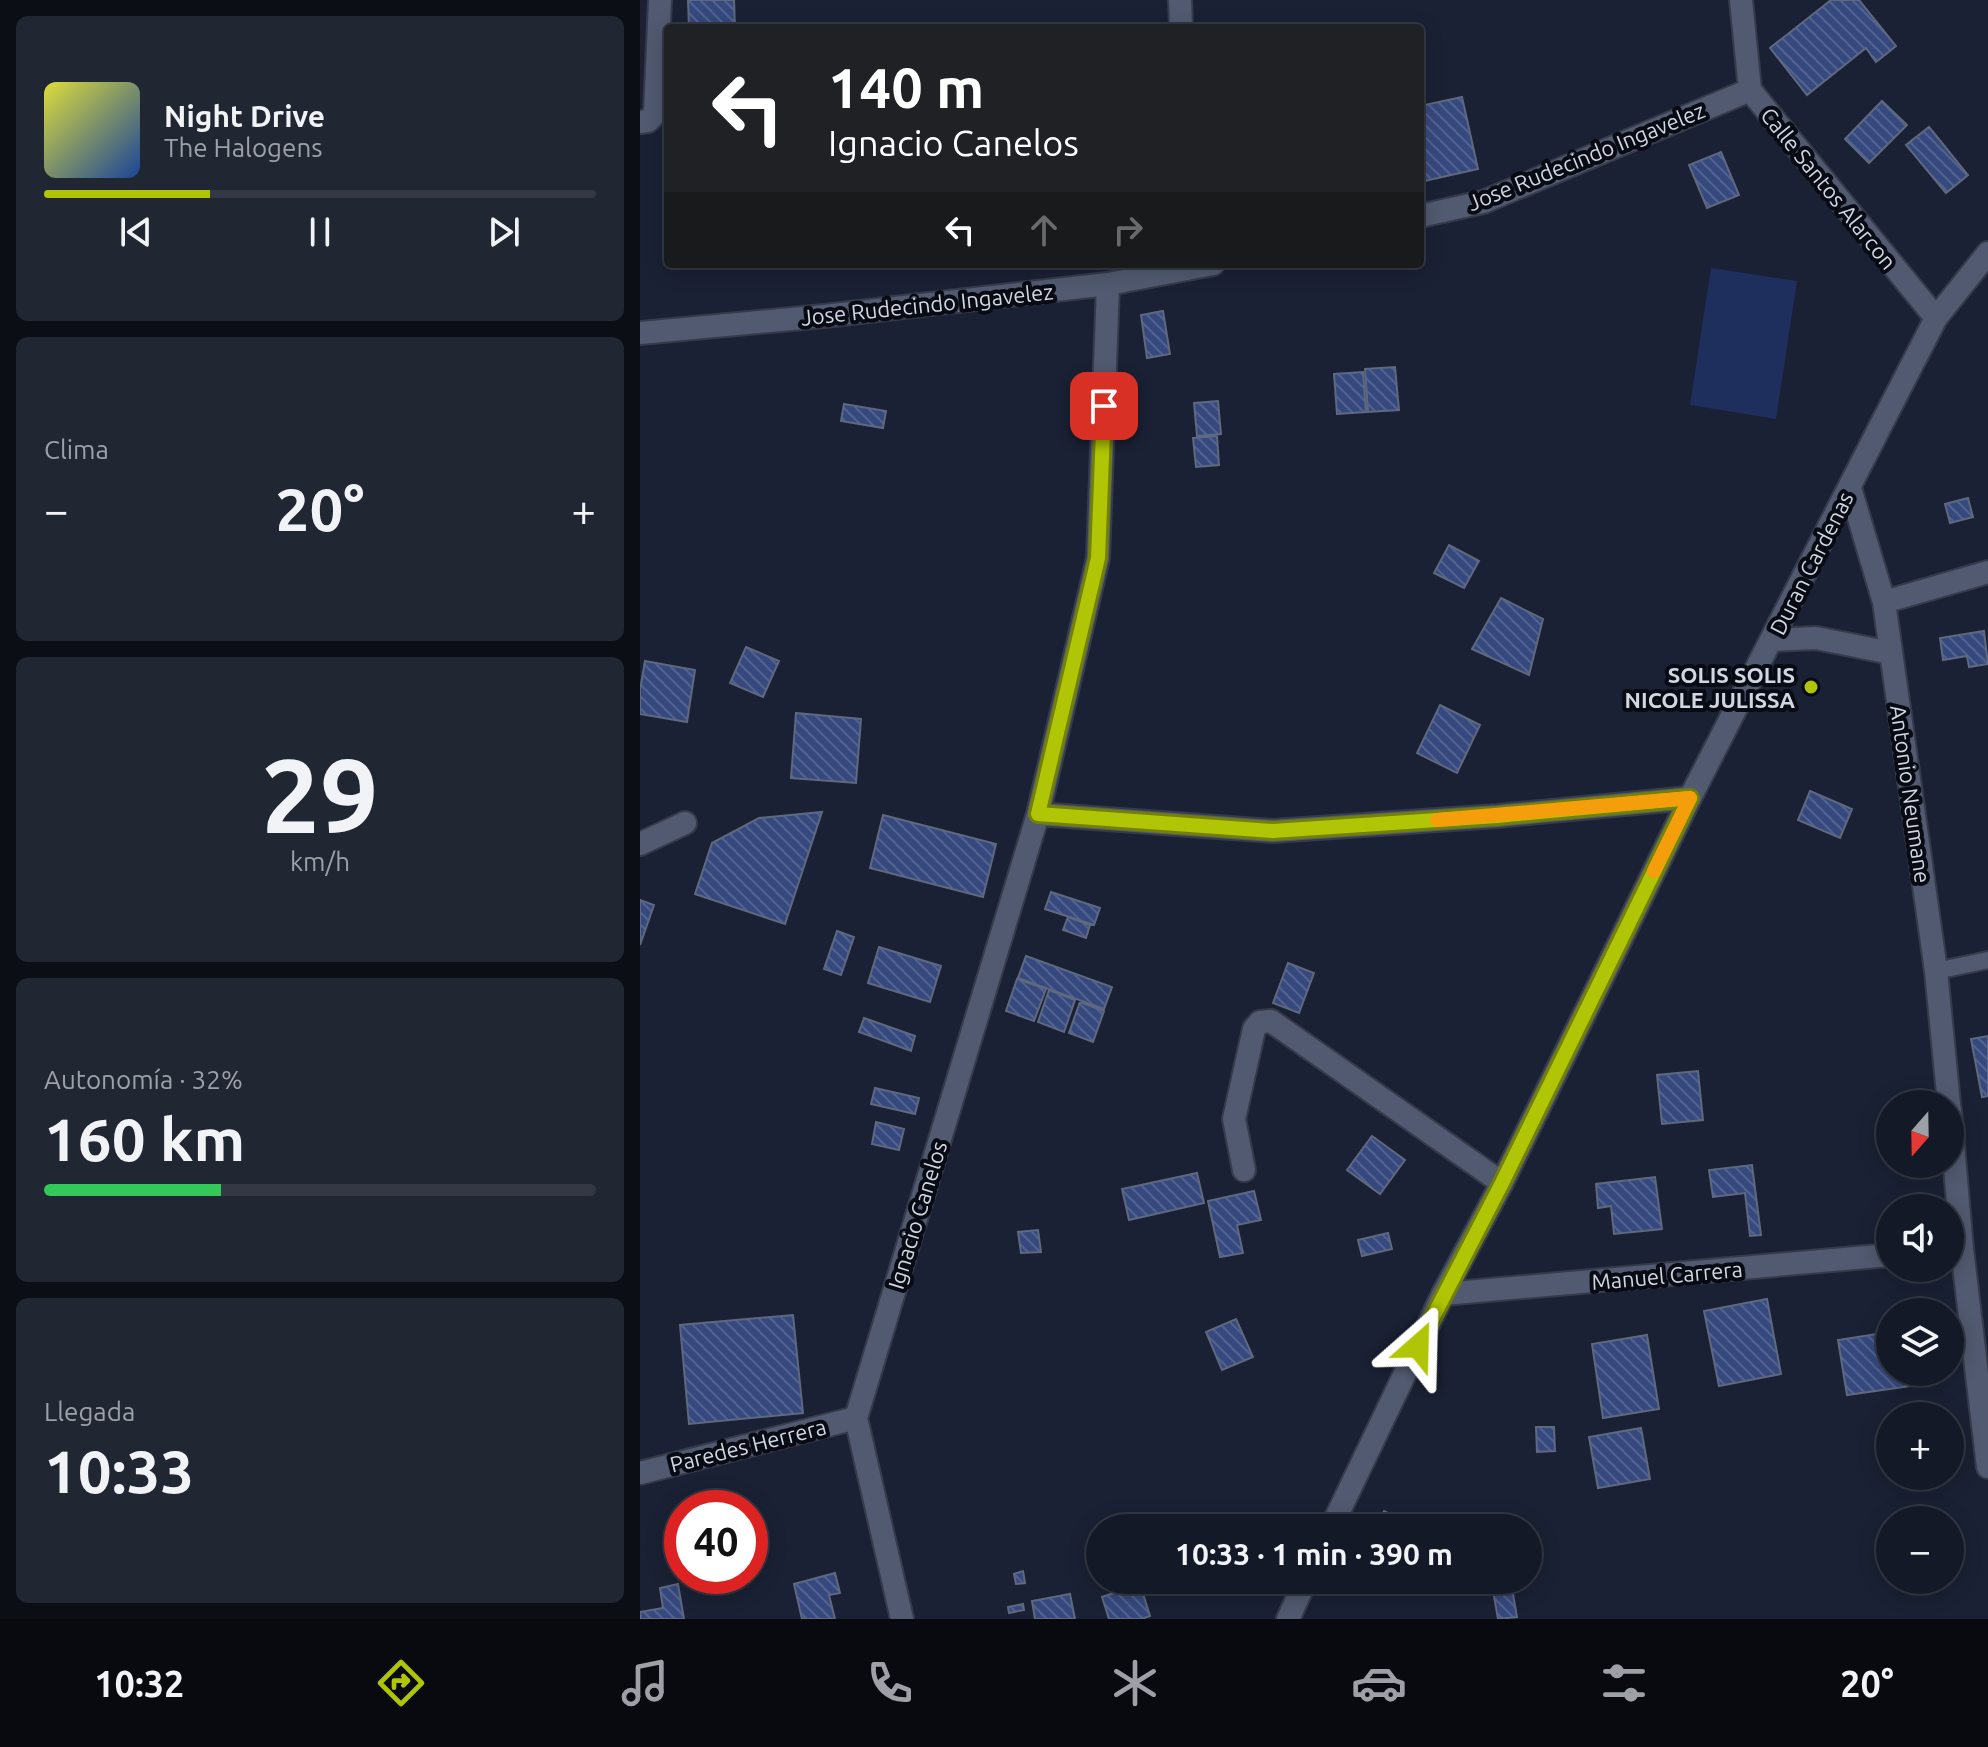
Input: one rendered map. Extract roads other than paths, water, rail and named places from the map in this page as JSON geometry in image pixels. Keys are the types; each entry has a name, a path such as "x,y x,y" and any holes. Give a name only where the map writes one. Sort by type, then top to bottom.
{"street":[{"path":"640,122 648,121 655,114 660,0"},
{"path":"1180,0 1181,24"},
{"name":"Calle Santos Alarcon","path":"1741,0 1750,90 1936,318"},
{"name":"Jose Rudecindo Ingavelez","path":"1424,215 1483,202 1750,90"},
{"name":"Duran Cardenas","path":"1338,1514 1443,1294 1502,1183 1690,798 1936,318 1980,270 1988,253"},
{"name":"Jose Rudecindo Ingavelez","path":"640,333 1108,284 1188,268"},
{"name":"Ignacio Canelos","path":"902,1619 856,1418 1038,814 1098,558 1108,284"},
{"name":"Antonio Neumane","path":"1850,488 1884,602 1936,971 1948,1090"},
{"path":"1884,602 1988,572"},
{"path":"1772,640 1816,638 1891,653"},
{"path":"1038,814 1273,831 1497,816 1690,798"},
{"path":"640,844 685,823"},
{"path":"1244,1170 1234,1119 1254,1029 1260,1022 1271,1021 1502,1183"},
{"name":"Manuel Carrera","path":"1443,1294 1876,1256"},
{"name":"Antonio Neumane","path":"1961,1282 1988,1467"},
{"name":"Paredes Herrera","path":"640,1473 856,1418"},
{"path":"1288,1619 1300,1594"}],"lane":[{"path":"1936,971 1988,960"}],"place":[{"name":"SOLIS SOLIS NICOLE JULISSA","path":"1811,687"}]}
